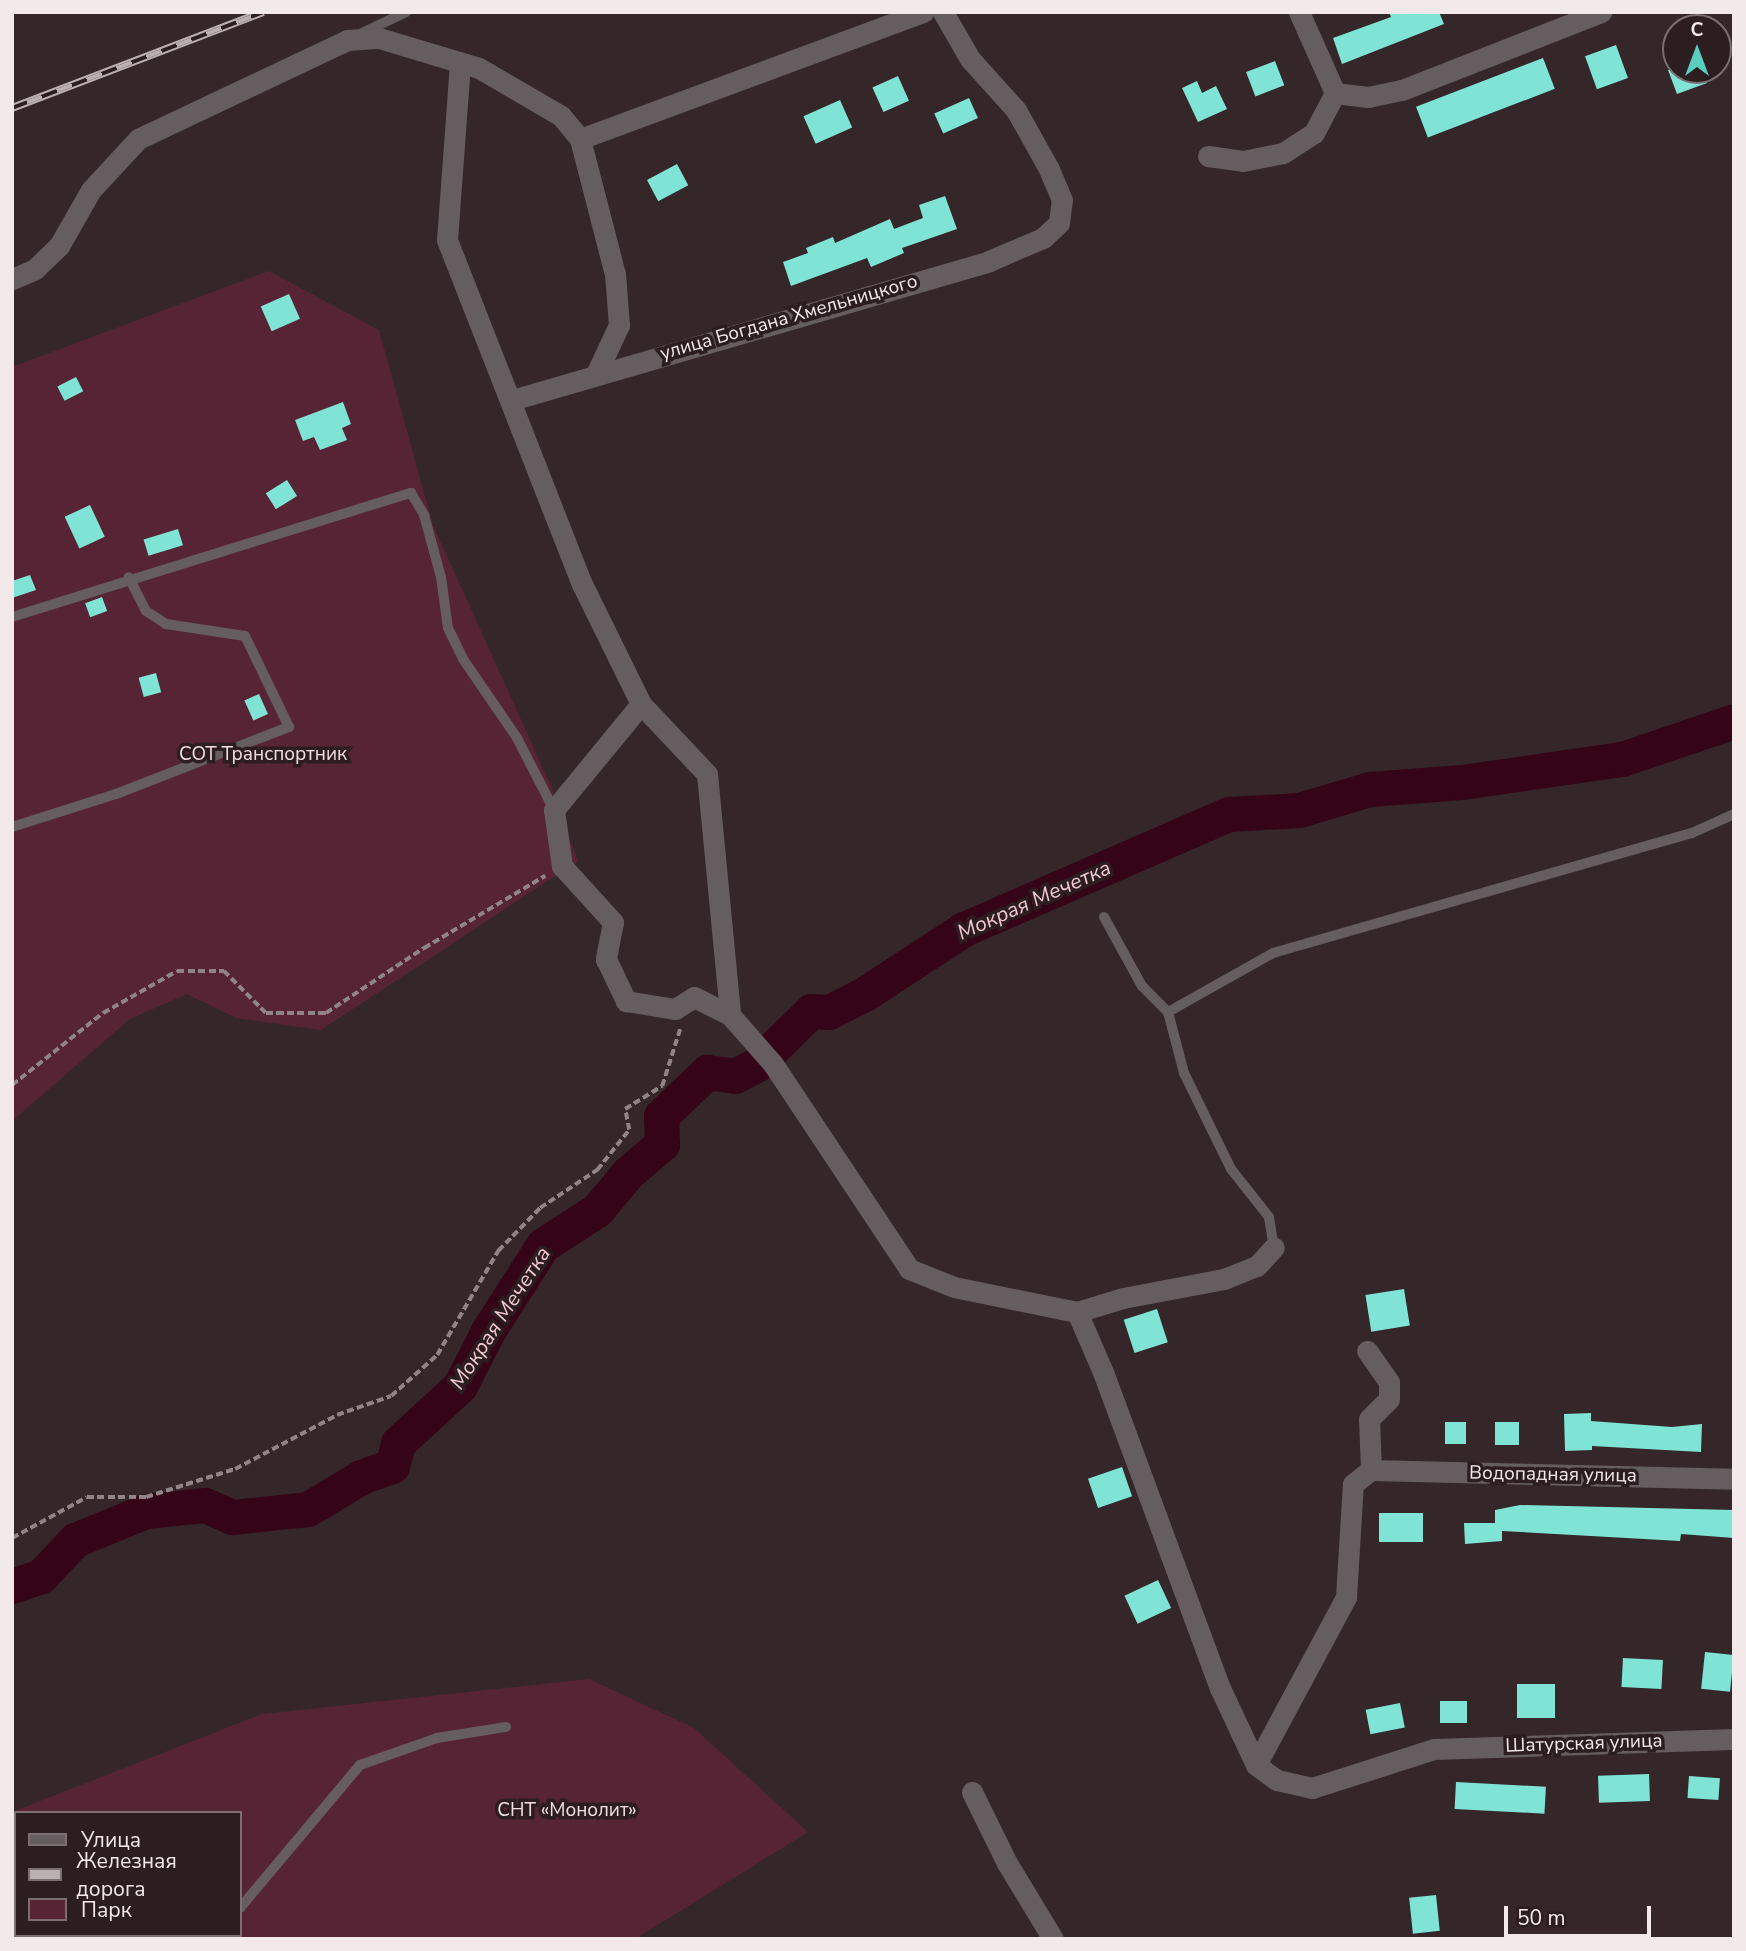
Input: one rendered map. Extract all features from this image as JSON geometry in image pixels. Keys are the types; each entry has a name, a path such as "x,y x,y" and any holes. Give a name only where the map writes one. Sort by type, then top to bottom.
{"street":[{"path":"580,139 923,12"},
{"name":"улица Богдана Хмельницкого","path":"512,400 989,261 1043,239 1059,223 1062,200 1049,169 1016,110 970,59 943,12"},
{"path":"1299,12 1335,93"},
{"path":"1335,93 1368,97 1402,90 1601,12"},
{"path":"12,279 35,269 58,246 91,190 138,139 347,40 379,38 479,68 561,116 580,139 615,274 619,325 596,374"},
{"path":"460,63 447,240 582,584 641,704 707,774 730,1015"},
{"path":"1208,156 1244,161 1283,153 1314,133 1335,93"},
{"path":"641,704 554,810 562,866 613,922 606,959 626,1001 675,1009 694,997 730,1015 773,1064 909,1269 954,1287 1077,1312 1224,1279 1257,1266 1274,1247"},
{"path":"1077,1312 1103,1372 1220,1688 1256,1765"},
{"path":"1256,1765 1346,1597 1353,1484 1371,1470 1369,1419 1389,1399 1389,1382 1367,1351"},
{"name":"Водопадная улица","path":"1371,1470 1734,1479"},
{"name":"Шатурская улица","path":"1256,1765 1277,1780 1312,1788 1434,1749 1734,1739"},
{"path":"972,1792 1007,1863 1053,1939"}],"lane":[{"path":"347,40 407,12"},
{"path":"12,617 129,577 411,492 424,515 441,577 448,628 463,659 517,738 554,810"},
{"path":"12,827 116,794 289,727 245,636 166,624 146,611 129,577"},
{"path":"1168,1012 1273,953 1692,833 1734,814"},
{"path":"1104,917 1142,986 1168,1012 1184,1073 1231,1169 1269,1217 1274,1247"},
{"path":"242,1906 359,1765 438,1738 506,1727"}],"path":[{"path":"12,1085 103,1013 177,971 224,971 265,1013 326,1013 424,948 562,866"},
{"path":"12,1538 87,1497 146,1497 234,1469 337,1415 391,1396 437,1355 498,1251 540,1208 597,1170 629,1130 625,1110 663,1086 684,1017 675,1009"}],"green space":[{"name":"СОТ Транспортник","path":"269,271 379,330 433,525 552,788 578,861 321,1030 236,1018 187,994 130,1019 12,1121 12,367"},
{"name":"СНТ «Монолит»","path":"589,1679 694,1728 808,1832 635,1939 12,1939 14,1811 14,1937 242,1937 242,1811 15,1811 262,1714"}],"building":[{"path":"1389,12 1439,12 1444,24 1342,64 1333,38 1391,17"},
{"path":"1616,45 1628,78 1597,89 1585,56"},
{"path":"1543,58 1555,89 1428,138 1416,107"},
{"path":"1275,61 1284,85 1255,96 1246,72"},
{"path":"898,76 909,101 883,112 872,87"},
{"path":"1197,81 1202,93 1216,86 1227,109 1198,122 1182,88"},
{"path":"1673,84 1704,84 1677,94"},
{"path":"969,98 978,118 943,134 934,113"},
{"path":"840,100 852,127 816,144 803,116"},
{"path":"677,164 688,185 658,201 647,180"},
{"path":"945,196 957,229 902,248 904,253 871,267 867,258 791,286 783,262 808,253 806,248 833,237 835,243 890,219 894,229 923,218 919,205"},
{"path":"289,294 300,319 272,331 261,307"},
{"path":"76,377 83,391 65,401 57,387"},
{"path":"343,402 351,424 342,428 347,440 320,450 314,437 303,441 295,420"},
{"path":"287,480 297,496 276,509 266,493"},
{"path":"90,505 105,537 79,549 65,517"},
{"path":"178,529 183,545 149,556 144,540"},
{"path":"30,575 36,590 12,598 12,581"},
{"path":"102,597 107,611 90,617 85,603"},
{"path":"156,673 161,692 144,697 139,678"},
{"path":"259,694 268,714 253,721 244,701"},
{"path":"1404,1289 1410,1326 1371,1332 1365,1295"},
{"path":"1157,1309 1168,1342 1135,1353 1124,1320"},
{"path":"1591,1413 1591,1421 1672,1427 1702,1424 1701,1452 1592,1446 1592,1450 1565,1451 1564,1414"},
{"path":"1445,1422 1466,1422 1466,1444 1445,1444"},
{"path":"1495,1422 1519,1422 1519,1445 1495,1445"},
{"path":"1122,1467 1132,1496 1098,1508 1088,1479"},
{"path":"1520,1505 1734,1510 1734,1538 1681,1534 1680,1541 1502,1531 1502,1541 1465,1544 1464,1523 1495,1523 1495,1510"},
{"path":"1379,1513 1423,1513 1423,1542 1379,1542"},
{"path":"1158,1580 1171,1608 1138,1624 1124,1596"},
{"path":"1705,1652 1734,1655 1730,1692 1701,1689"},
{"path":"1623,1658 1663,1660 1661,1689 1621,1687"},
{"path":"1517,1684 1555,1684 1555,1718 1517,1718"},
{"path":"1440,1701 1467,1701 1467,1723 1440,1723"},
{"path":"1400,1703 1405,1728 1370,1734 1366,1710"},
{"path":"1649,1774 1650,1801 1599,1803 1598,1776"},
{"path":"1689,1776 1720,1778 1718,1800 1687,1798"},
{"path":"1456,1782 1546,1787 1544,1814 1455,1809"},
{"path":"1436,1895 1440,1931 1413,1934 1409,1898"}],"waterway":[{"name":"Мокрая Мечетка","path":"12,1586 41,1576 75,1540 146,1511 205,1505 232,1517 308,1509 361,1477 392,1466 398,1443 460,1386 488,1331 543,1245 597,1210 628,1173 662,1144 661,1116 707,1072 735,1076 756,1065 811,1011 829,1012 863,995 964,929 1229,814 1299,810 1370,789 1462,782 1622,759 1734,721"}],"railway":[{"path":"12,108 263,12"}]}
